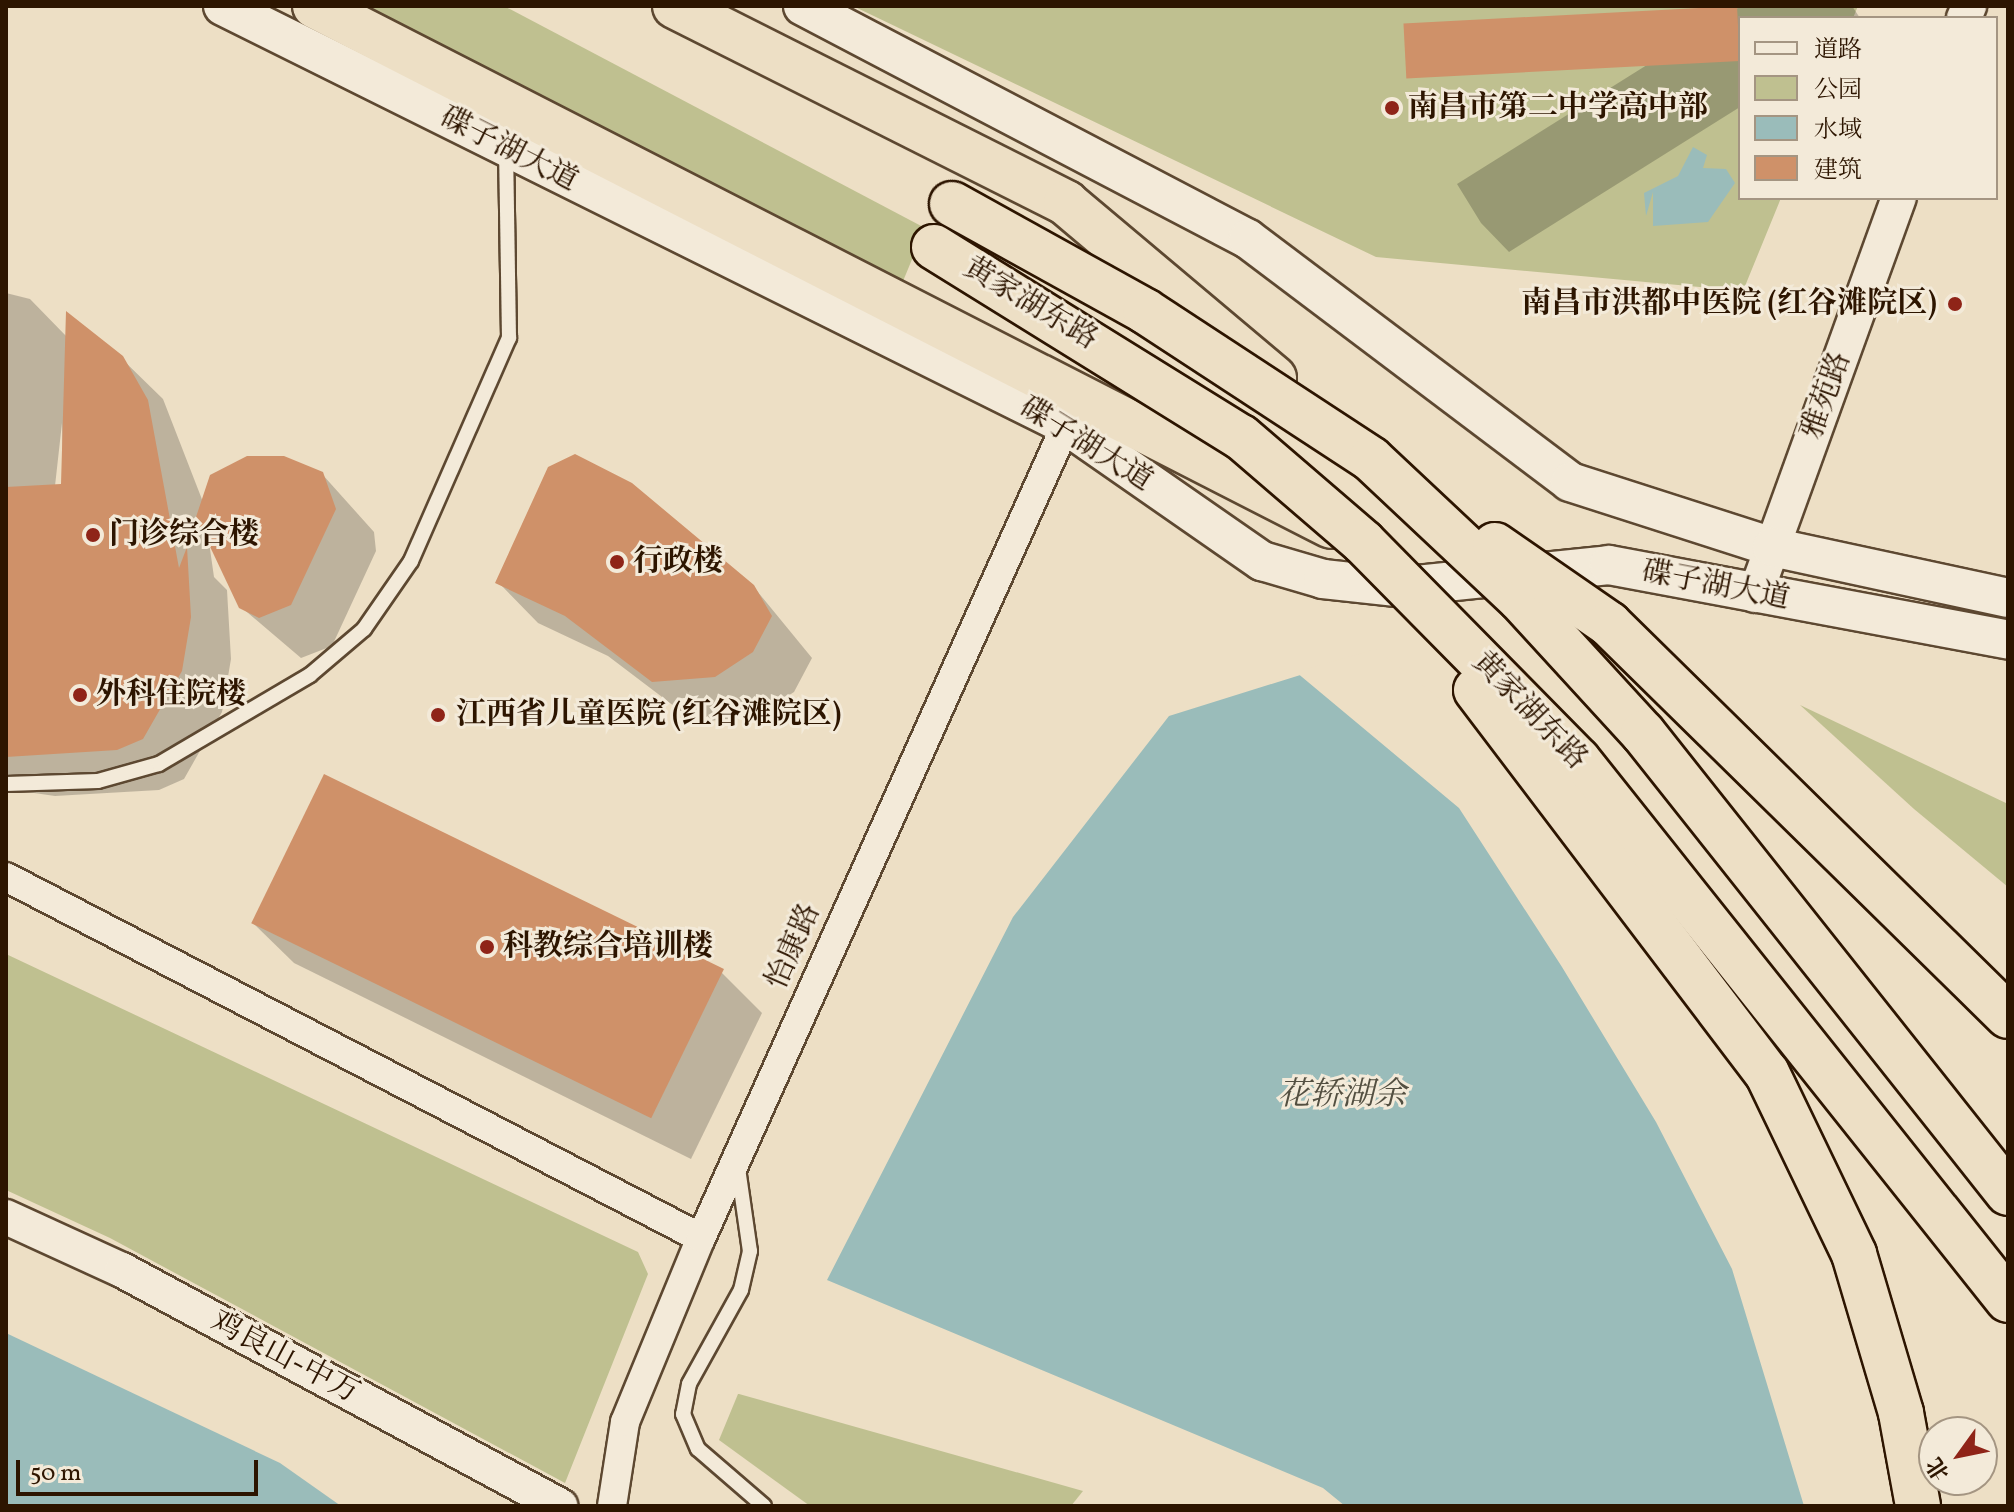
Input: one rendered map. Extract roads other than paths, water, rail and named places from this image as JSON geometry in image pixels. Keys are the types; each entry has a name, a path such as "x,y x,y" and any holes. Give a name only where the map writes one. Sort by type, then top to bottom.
{"highway":[{"path":"315,6 1363,542 1767,1073 1854,1254 1901,1413 1918,1506"},
{"path":"675,6 1066,203 1371,459 1609,624 2008,1016"},
{"name":"黄家湖东路","path":"2008,1193 1643,733 1520,599 1371,459 1145,311 952,204 934,247 1241,437 1363,542 1578,760 2008,1300"}],"main road":[{"name":"碟子湖大道","path":"223,6 1066,425 1262,561 1323,579 1397,587 1609,565 1755,595 2008,640"},
{"name":"碟子湖大道","path":"803,6 1248,239 1570,482 1772,547 2008,598"}],"street":[{"name":"雅苑路","path":"1755,595 1898,200"},
{"name":"怡康路","path":"612,1506 625,1422 701,1238 1066,425"},
{"path":"6,877 701,1238"},
{"name":"鸡良山-中万","path":"6,1217 122,1270 561,1506"}],"lane":[{"path":"6,784 98,781 159,764 310,675 364,629 411,561 509,338 506,148"},
{"path":"736,1159 750,1251 741,1290 689,1384 683,1414 698,1449 764,1506"}],"water":[{"path":"1693,147 1707,155 1703,168 1726,169 1735,183 1708,222 1653,226 1653,192 1646,216 1644,193 1678,176"},
{"name":"花轿湖余","path":"1374,652 1990,1135 2008,1506 1345,1506 1323,1488 827,1280 1013,917 1169,716"},
{"path":"6,1333 280,1463 341,1506 6,1506"}],"place":[{"name":"南昌市第二中学高中部","path":"1392,108"},
{"name":"南昌市洪都中医院 (红谷滩院区)","path":"1955,304"},
{"name":"门诊综合楼","path":"93,535"},
{"name":"行政楼","path":"617,562"},
{"name":"外科住院楼","path":"80,695"},
{"name":"江西省儿童医院 (红谷滩院区)","path":"438,715"},
{"name":"科教综合培训楼","path":"487,947"}]}
